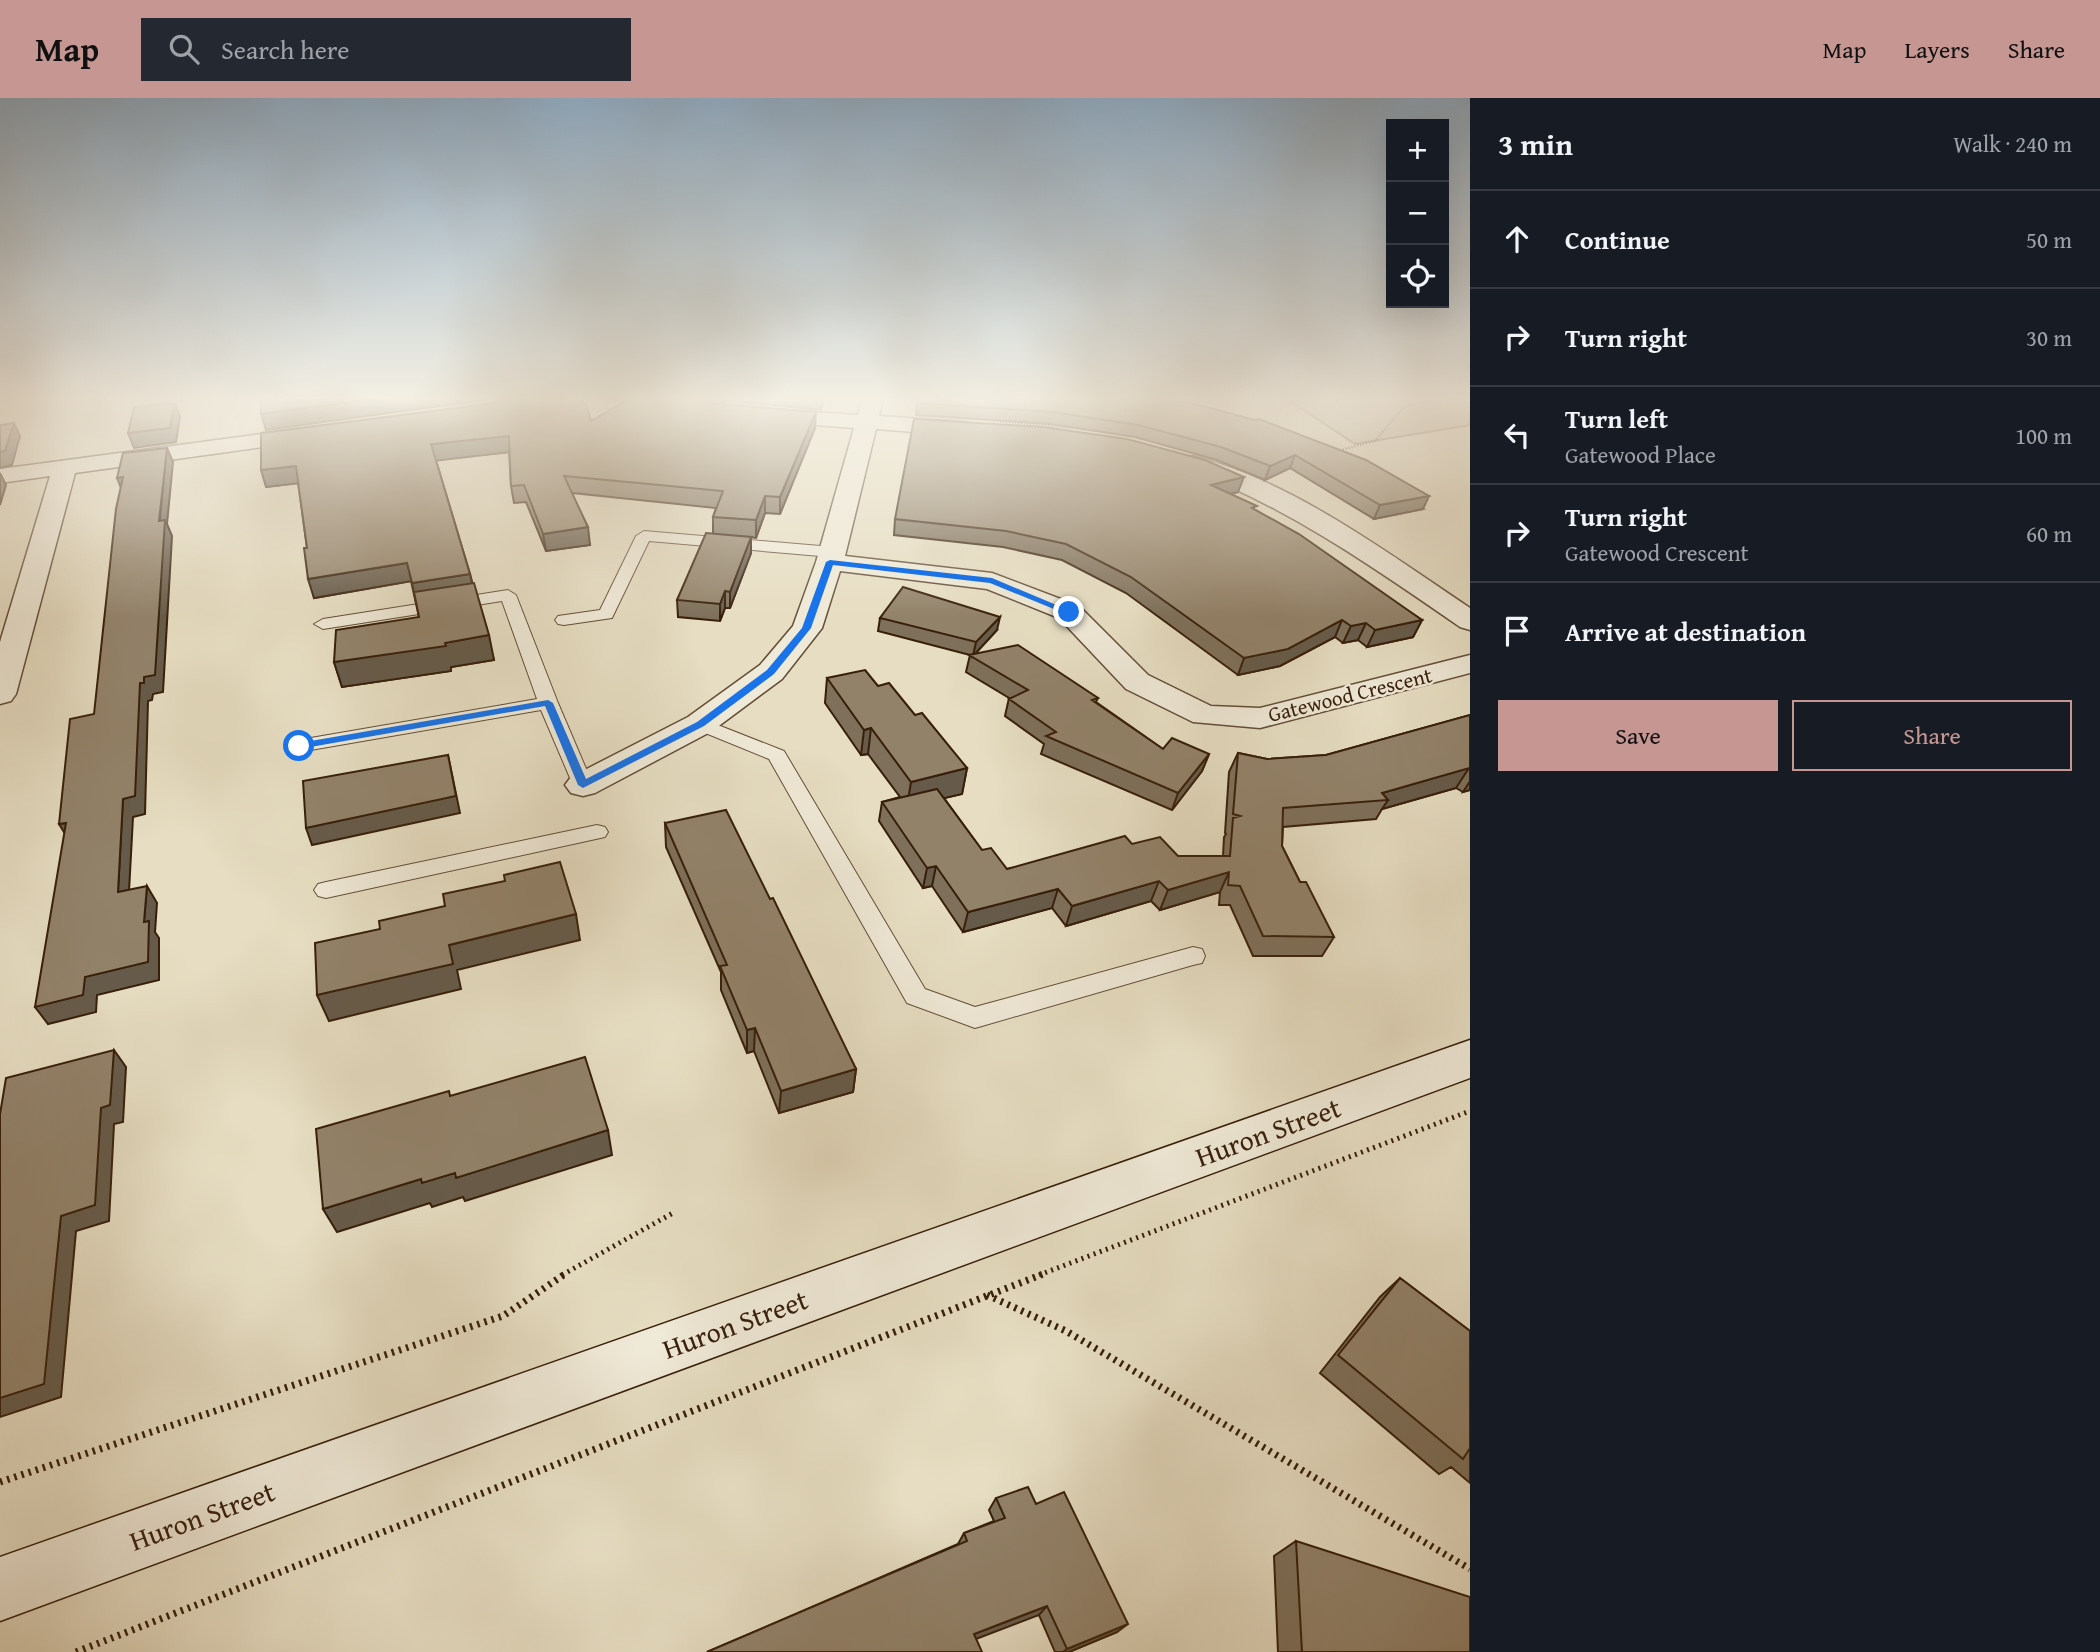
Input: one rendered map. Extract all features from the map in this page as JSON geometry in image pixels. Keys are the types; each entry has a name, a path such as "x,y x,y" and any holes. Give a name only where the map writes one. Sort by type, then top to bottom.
{"street":[{"path":"0,476 32,472"},
{"path":"0,694 64,472"},
{"path":"583,785 701,724 771,672 807,628 831,557 854,472"},
{"path":"1218,472 1318,519 1470,621"},
{"name":"Gatewood Crescent","path":"831,557 992,581 1069,612 1137,682 1205,715 1260,718 1470,664"},
{"name":"Huron Street","path":"0,1589 1470,1059"}],"lane":[{"path":"564,620 606,614 644,536 831,557"},
{"path":"323,624 508,595 548,703 583,785"},
{"path":"299,746 548,703"},
{"path":"701,724 777,755 916,996 975,1017 1193,956"},
{"path":"326,890 597,832"}],"path":[{"path":"76,1652 986,1295 1470,1111"},
{"path":"0,1482 503,1316 580,1263 673,1213"},
{"path":"986,1295 1066,1331 1470,1569"}],"building":[{"path":"119,472 164,472 159,521 165,520 155,675 144,677 144,683 140,683 135,796 123,799 118,892 147,886 144,922 149,921 148,962 85,977 83,995 35,1007 66,823 59,824 70,719 94,714 116,509 123,477 117,478"},
{"path":"297,472 439,472 470,574 412,583 407,563 308,579 304,548 307,548"},
{"path":"510,472 791,472 780,497 765,496 756,520 713,517 723,491 564,476 588,527 543,534 524,485 511,486"},
{"path":"904,472 1231,472 1244,477 1211,485 1257,506 1252,508 1299,534 1422,620 1375,630 1366,623 1351,626 1342,620 1288,649 1244,658 1131,577 1066,544 1006,531 895,519"},
{"path":"1323,472 1386,472 1429,496 1380,505"},
{"path":"706,533 751,537 730,592 725,591 720,604 677,600"},
{"path":"474,583 489,635 445,643 446,646 334,662 336,630 419,617 414,592"},
{"path":"903,587 1000,617 976,642 880,618"},
{"path":"1018,645 1098,698 1092,700 1163,749 1172,738 1209,754 1178,793 1046,736 1056,732 1009,699 1028,690 969,655"},
{"path":"865,670 878,686 889,683 915,715 922,713 967,768 911,782 871,728 864,730 827,678"},
{"path":"1470,715 1470,769 1382,793 1388,800 1283,808 1282,846 1300,882 1306,882 1334,937 1263,936 1240,886 1228,885 1229,872 1168,890 1159,881 1072,906 1058,889 968,912 936,866 927,868 882,802 937,789 982,850 991,848 1007,869 1125,836 1132,844 1160,837 1178,856 1230,856 1233,818 1240,816 1233,814 1238,753 1267,759 1326,755"},
{"path":"448,755 456,796 306,828 303,781"},
{"path":"726,810 770,899 773,898 856,1069 781,1091 755,1028 747,1030 720,966 727,965 665,823"},
{"path":"560,862 576,914 449,945 453,964 317,995 315,943 380,929 379,921 445,906 443,894 505,881 504,875"},
{"path":"114,1050 110,1105 101,1108 95,1205 61,1216 44,1384 0,1398 0,1114 6,1078"},
{"path":"585,1057 608,1130 456,1178 455,1173 422,1183 421,1179 323,1209 316,1129 449,1091 450,1096"},
{"path":"1400,1278 1470,1331 1470,1448 1463,1459 1338,1355"},
{"path":"1028,1487 1036,1504 1064,1492 1128,1624 1067,1649 1047,1606 974,1634 982,1652 707,1652 967,1541 964,1533 1005,1518 996,1498"},
{"path":"1296,1541 1470,1597 1470,1652 1302,1652"}],"route":[{"path":"299,746 548,703 583,785 701,724 771,672 807,628 830,562 992,581 1069,612"}]}
